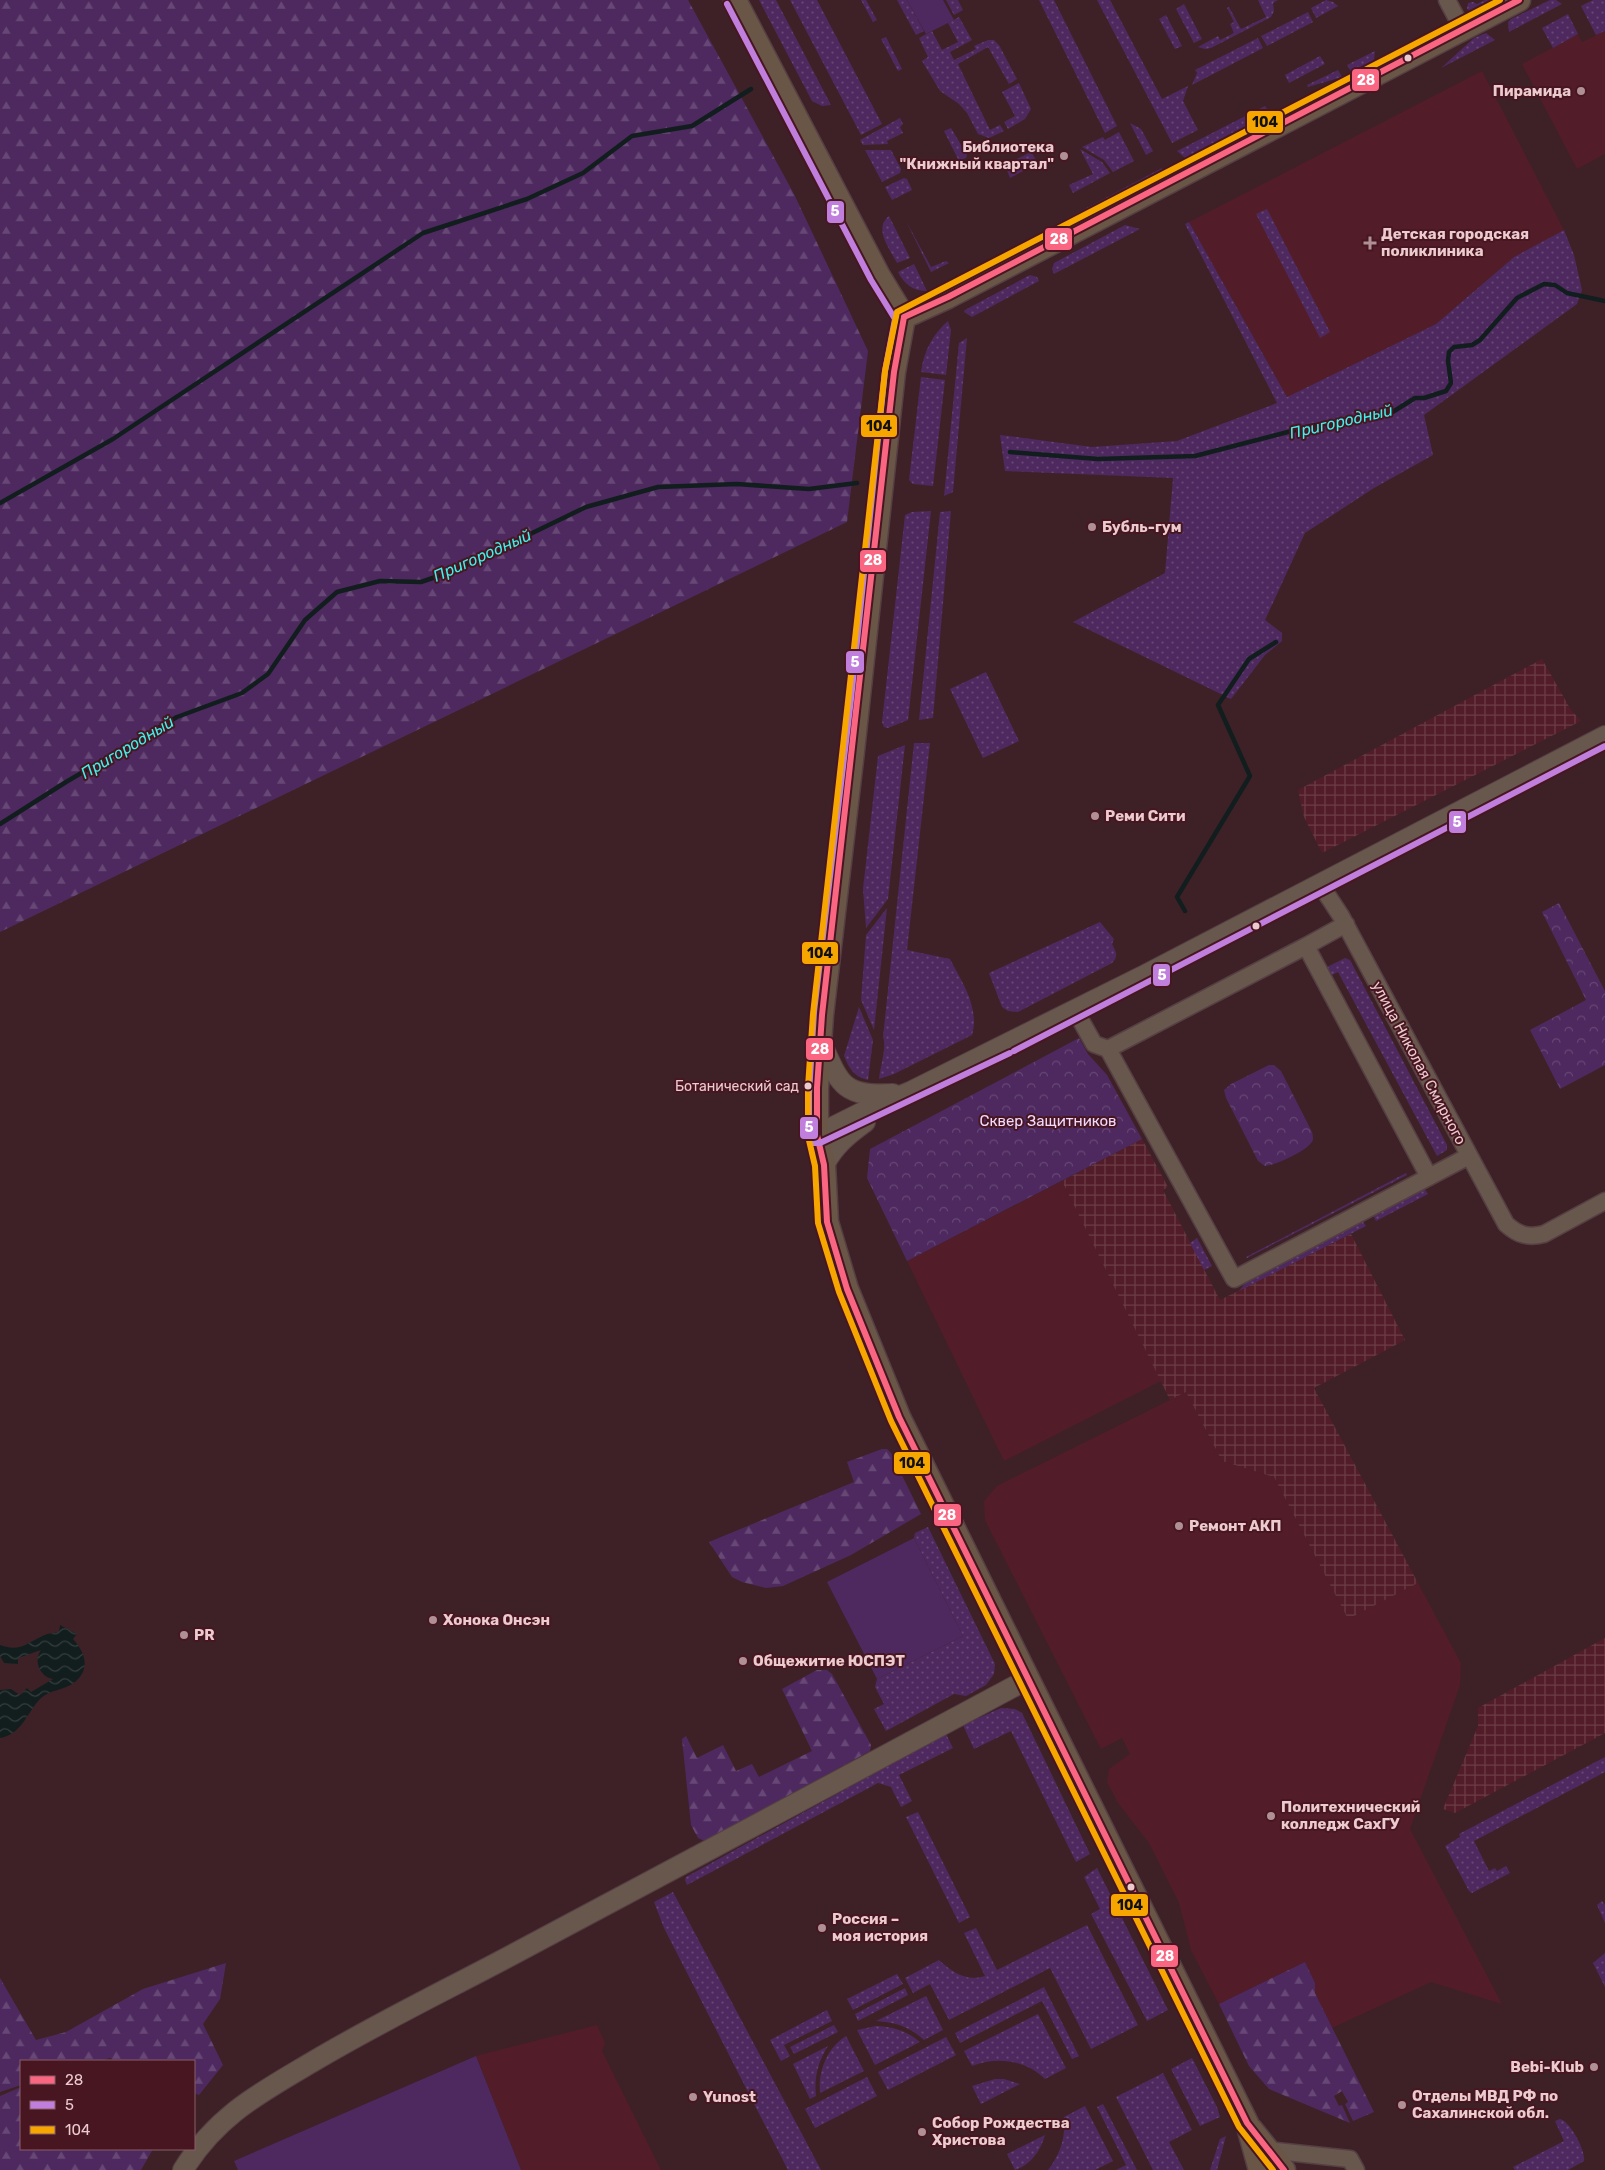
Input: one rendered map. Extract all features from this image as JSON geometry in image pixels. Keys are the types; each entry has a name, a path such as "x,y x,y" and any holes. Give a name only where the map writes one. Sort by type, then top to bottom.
{"main road":[{"path":"735,0 879,276 904,317 894,372 817,1088 817,1135 824,1165 828,1222 847,1289 899,1417 1264,2160 1284,2170"},
{"path":"904,317 948,297 1518,0"}],"street":[{"path":"1447,0 1463,30"},
{"path":"817,1135 871,1108 910,1092 1075,1010 1605,736"},
{"name":"улица Николая Смирного","path":"1320,884 1346,924 1468,1156 1506,1224 1523,1236 1544,1234 1605,1201"},
{"path":"1108,1050 1346,924"},
{"path":"1306,946 1429,1177"},
{"path":"1075,1010 1094,1044 1108,1050 1234,1279 1468,1156"},
{"path":"821,1042 836,1075 858,1094 872,1095 910,1092"},
{"path":"824,1165 833,1149 849,1133 910,1092"},
{"path":"182,2170 210,2133 244,2103 281,2079 355,2037 509,1957 1028,1679"},
{"path":"1264,2160 1350,2159 1356,2170"}],"shaded area":[{"path":"1605,31 1605,154 1577,169 1522,64 1578,34 1582,42"},
{"name":"Детская городская поликлиника","path":"1482,71 1564,230 1514,257 1436,324 1287,397 1189,222"},
{"path":"1542,659 1571,710 1581,721 1322,853 1304,817 1298,790"},
{"path":"1142,1139 1168,1187 1163,1190 1220,1300 1351,1234 1405,1340 1314,1388 1418,1583 1348,1619 1274,1477 1222,1461 1186,1392 1170,1400 1062,1181"},
{"path":"1062,1181 1161,1381 1004,1461 907,1261"},
{"path":"1186,1392 1222,1461 1274,1477 1348,1619 1418,1583 1461,1663 1460,1685 1410,1829 1502,2004 1431,1982 1332,2028 1315,1993 1315,1983 1305,1962 1219,2004 1191,1950 1179,1903 1149,1843 1118,1803 1107,1782 1109,1769 1130,1754 1122,1738 1101,1749 985,1520 984,1501 997,1486"},
{"path":"1605,1638 1605,1733 1455,1813 1443,1809 1478,1726 1478,1708"},
{"path":"597,2025 605,2043 602,2051 661,2170 521,2170 476,2056"}],"green space":[{"path":"0,0 688,0 794,194 868,351 847,522 0,932"},
{"path":"759,0 776,0 831,105 822,106 812,101"},
{"path":"790,0 817,0 882,124 861,135"},
{"path":"861,0 866,0 877,20 873,22"},
{"path":"897,0 907,0 924,31 916,35"},
{"path":"907,0 943,0 954,20 926,34"},
{"path":"946,0 958,0 963,10 954,15"},
{"path":"1039,0 1054,0 1117,126 1105,133"},
{"path":"1097,0 1110,0 1162,99 1188,86 1183,101 1198,130 1172,143"},
{"path":"1258,0 1278,0 1273,3 1274,11 1271,17 1211,48 1198,47 1218,36 1220,40 1234,33 1230,24 1234,22 1227,8 1229,7 1241,29 1266,17"},
{"path":"1326,0 1338,6 1316,18 1311,8"},
{"path":"1485,0 1491,0 1470,11 1467,9 1468,3 1473,2 1477,4"},
{"path":"1550,0 1556,0 1562,4 1509,32 1508,22 1511,19"},
{"path":"1593,0 1605,0 1605,31 1596,35 1581,6"},
{"path":"1184,4 1202,39 1194,43 1176,9"},
{"path":"1308,12 1313,22 1267,46 1261,36"},
{"path":"1568,14 1578,34 1553,48 1542,28"},
{"path":"1166,15 1182,46 1175,49 1159,19"},
{"path":"959,17 972,40 950,52 954,60 976,49 974,46 988,40 994,40 999,45 1017,79 1009,84 988,47 958,64 990,130 1000,125 1004,131 989,138 978,134 967,113 959,104 940,91 922,61 928,57 919,38 932,31 942,50 958,42 948,23"},
{"path":"1486,33 1495,40 1441,68 1474,38"},
{"path":"886,37 902,69 898,71 881,39"},
{"path":"1258,38 1263,48 1192,85 1197,73 1195,70"},
{"path":"1375,51 1374,61 1352,73 1347,65"},
{"path":"1320,56 1325,64 1289,83 1285,75"},
{"path":"1338,70 1342,77 1308,87 1307,85"},
{"path":"1019,83 1031,109 1025,119 1008,129 1004,122 1015,116 1002,92"},
{"path":"1265,106 1267,109 1235,136 1190,159 1185,158 1177,151"},
{"path":"900,118 903,124 900,127 903,133 887,141 888,144 863,145 860,140"},
{"path":"1130,123 1141,129 1153,151 1146,155"},
{"path":"951,128 967,155 966,158 959,161 944,131"},
{"path":"1119,132 1134,161 1113,172 1104,160 1082,147 1103,137 1105,140"},
{"path":"1080,149 1102,162 1110,173 1073,193 1069,185 1093,174"},
{"path":"865,150 891,150 901,169 900,173 882,182"},
{"path":"1031,152 1038,163 1010,178 1005,165"},
{"path":"1162,168 1162,175 1118,203 1054,228 970,272 968,271"},
{"path":"904,178 907,179 912,190 892,200 885,187"},
{"path":"1267,209 1330,332 1320,338 1256,214"},
{"path":"889,216 910,258 897,263 884,239 884,221"},
{"path":"906,221 931,267 946,261 949,263 931,272"},
{"path":"1189,222 1287,397 1436,324 1514,257 1564,230 1574,255 1582,290 1577,304 1424,415 1433,455 1374,488 1305,533 1265,620 1282,633 1282,641 1265,655 1231,699 1073,622 1165,573 1173,478 1005,471 1000,435 1092,447 1177,441 1277,403 1185,224"},
{"path":"1125,225 1140,229 1054,274 1052,269 1054,263"},
{"path":"914,264 927,291 917,290 909,286 898,272"},
{"path":"1030,275 1037,277 1039,281 972,317 964,312 965,310"},
{"path":"948,321 951,330 946,375 921,372 924,357 930,344 937,332"},
{"path":"967,338 953,492 944,496 959,343"},
{"path":"921,377 945,380 933,486 913,484 909,480"},
{"path":"931,511 908,720 888,728 884,727 882,722 905,515 912,512"},
{"path":"951,511 933,718 919,720 940,512"},
{"path":"986,672 1019,741 983,758 950,689"},
{"path":"914,743 930,743 907,950 950,959 969,996 974,1015 974,1025 972,1035 894,1074 879,1079 884,1052 883,1037"},
{"path":"905,745 888,899 866,928 863,889 878,756"},
{"path":"1559,903 1605,991 1605,1065 1560,1089 1530,1030 1586,1000 1542,912"},
{"path":"887,908 874,1030 861,1000 866,935"},
{"path":"1100,922 1114,939 1112,944 1116,956 1112,963 1018,1012 1008,1011 1002,1007 989,973"},
{"path":"1345,958 1350,960 1447,1145 1447,1150 1437,1156 1338,972 1326,978 1321,970"},
{"path":"859,1007 873,1040 868,1080 859,1077 853,1071 844,1056"},
{"name":"Сквер Защитников","path":"1079,1038 1088,1054 1107,1075 1142,1139 907,1261 867,1178 870,1149"},
{"path":"1269,1065 1274,1065 1281,1071 1312,1132 1313,1138 1308,1146 1297,1154 1275,1164 1265,1166 1258,1161 1226,1098 1224,1090 1231,1084"},
{"path":"1406,1173 1407,1175 1246,1257"},
{"path":"1424,1188 1428,1194 1376,1221 1373,1215"},
{"path":"1362,1220 1366,1226 1239,1291 1250,1277"},
{"path":"1197,1238 1212,1266 1204,1270 1190,1243"},
{"path":"882,1449 887,1449 891,1453 921,1514 851,1555 783,1586 766,1588 742,1582 732,1577 709,1542 854,1482 847,1462"},
{"path":"928,1527 995,1664 994,1674 986,1685 966,1696 954,1694 886,1731 874,1709 884,1704 875,1687 877,1679 963,1636 914,1538 915,1533"},
{"path":"914,1538 963,1636 877,1679 827,1582"},
{"path":"817,1670 827,1670 832,1674 871,1745 870,1751 705,1841 698,1838 691,1825 682,1739 686,1736 697,1758 723,1745 736,1771 752,1764 759,1777 812,1751 782,1689"},
{"path":"1001,1708 1015,1709 1022,1713 1090,1854 1076,1862 1011,1731 974,1749 963,1725"},
{"path":"946,1734 953,1748 899,1775 912,1801 901,1807 891,1787 878,1783 687,1885 686,1877"},
{"path":"1605,1757 1605,1772 1474,1841 1489,1871 1495,1868 1497,1871 1506,1866 1510,1873 1472,1893 1469,1891 1445,1846 1460,1837 1459,1834"},
{"path":"918,1812 970,1917 959,1923 906,1817"},
{"path":"1097,1868 1168,2010 1147,2021 1091,1914 1100,1909 1084,1877"},
{"path":"673,1892 821,2170 788,2170 664,1928 654,1902"},
{"path":"1602,1901 1605,1905 1605,1923 1597,1905"},
{"path":"1087,1925 1138,2025 1091,2049 1050,1968 949,2020 930,1984 913,1993 905,1978 939,1960 960,1975 972,1978 985,1976 964,1933 976,1928 997,1970"},
{"path":"1605,1953 1605,1987 1593,1963"},
{"path":"1305,1962 1315,1983 1315,1993 1374,2112 1353,2121 1345,2104 1348,2102 1342,2091 1334,2096 1339,2106 1342,2105 1350,2123 1269,2089 1249,2066 1219,2004"},
{"path":"226,1963 220,1999 203,2024 223,2065 199,2095 195,2093 195,2060 113,2060 110,2058 103,2060 20,2060 20,2085 0,2092 0,1978 36,2040 66,2032 143,1989"},
{"path":"897,1974 903,1984 853,2010 847,1999"},
{"path":"1044,1987 1079,2056 1072,2059 1042,2001 960,2043 955,2033"},
{"path":"905,1988 908,1995 858,2021 855,2014"},
{"path":"926,1996 943,2030 924,2040 902,2026 876,2021"},
{"path":"827,2010 832,2021 784,2045 790,2056 781,2061 770,2040"},
{"path":"1038,2014 1066,2068 1045,2079 1029,2068 1011,2062 991,2061 972,2066 964,2051"},
{"path":"834,2025 838,2032 794,2054 790,2047"},
{"path":"876,2026 900,2030 920,2042 875,2065 857,2030"},
{"path":"846,2036 864,2071 820,2093 822,2068 825,2061 839,2041"},
{"path":"946,2037 956,2055 888,2090 878,2072"},
{"path":"828,2046 818,2070 816,2096 810,2099 793,2064"},
{"path":"476,2056 521,2170 238,2170 234,2161"},
{"path":"1192,2058 1217,2107 1220,2117 1200,2126 1171,2069"},
{"path":"1163,2073 1192,2130 1169,2142 1184,2170 1153,2170 1116,2097"},
{"path":"867,2077 877,2096 815,2128 805,2109"},
{"path":"995,2079 1004,2079 1020,2084 981,2104 972,2086"},
{"path":"20,2087 20,2150 152,2150 141,2170 0,2170 0,2096"},
{"path":"1103,2104 1137,2170 1116,2170 1126,2165 1097,2107"},
{"path":"1085,2106 1113,2161 1095,2170 1048,2170 1056,2158 1061,2145 1064,2132 1064,2117"},
{"path":"1560,2119 1573,2131 1582,2150 1584,2161 1568,2170 1515,2170 1513,2167 1564,2141 1555,2121"},
{"path":"1045,2135 1041,2146 1030,2161 1015,2170 1007,2154"},
{"path":"1226,2136 1217,2170 1210,2170 1220,2139"}],"water":[{"path":"60,1625 77,1634 73,1639 83,1655 85,1666 83,1672 71,1685 48,1693 40,1699 23,1723 13,1733 0,1738 0,1690 11,1689 20,1695 27,1688 31,1692 53,1679 48,1678 39,1668 38,1659 41,1650 18,1658 18,1664 4,1663 0,1656 0,1645 14,1648 20,1647 47,1634 59,1632"}],"waterway":[{"path":"0,503 113,439 423,233 527,199 583,173 632,136 692,126 751,89"},
{"name":"Пригородный","path":"1010,452 1098,459 1195,456 1311,426 1391,413 1415,398 1424,398 1446,391 1451,383 1448,361 1449,352 1454,347 1472,345 1480,340 1517,298 1544,284 1555,285 1567,293 1605,301"},
{"name":"Пригородный","path":"0,824 66,782 177,717 242,693 268,674 305,620 337,592 380,581 421,582 456,570 586,507 658,487 737,484 809,489 857,483"},
{"path":"1185,911 1177,897 1250,776 1218,705 1249,659 1276,642"}],"transit line":[{"name":"104","path":"1273,2170 1239,2127 891,1421 839,1292 818,1223 815,1166 808,1136 808,1087 813,1014 885,371 897,312 1500,0"},
{"name":"28","path":"904,317 948,297 1519,0"},
{"name":"5","path":"727,4 871,280 895,319 885,371 851,699 814,1012 809,1094 809,1138 813,1143 820,1143 1010,1053"},
{"name":"28","path":"904,317 894,372 822,1015 817,1088 817,1135 824,1165 827,1222 847,1289 899,1417 1247,2123 1284,2170"},
{"name":"5","path":"1014,1051 1605,746"}],"place":[{"name":"Пирамида","path":"1581,91"},
{"name":"Библиотека \"Книжный квартал\"","path":"1064,156"},
{"name":"Детская городская поликлиника","path":"1370,243"},
{"name":"Бубль-гум","path":"1092,527"},
{"name":"Реми Сити","path":"1095,816"},
{"name":"Ботанический сад","path":"808,1086"},
{"name":"Ремонт АКП","path":"1179,1526"},
{"name":"Хонока Онсэн","path":"433,1620"},
{"name":"PR","path":"184,1635"},
{"name":"Общежитие ЮСПЭТ","path":"743,1661"},
{"name":"Политехнический колледж СахГУ","path":"1271,1816"},
{"name":"Россия – моя история","path":"822,1928"},
{"name":"Bebi-Klub","path":"1594,2067"},
{"name":"Yunost","path":"693,2097"},
{"name":"Отделы МВД РФ по Сахалинской обл.","path":"1402,2105"},
{"name":"Собор Рождества Христова","path":"922,2132"}]}
